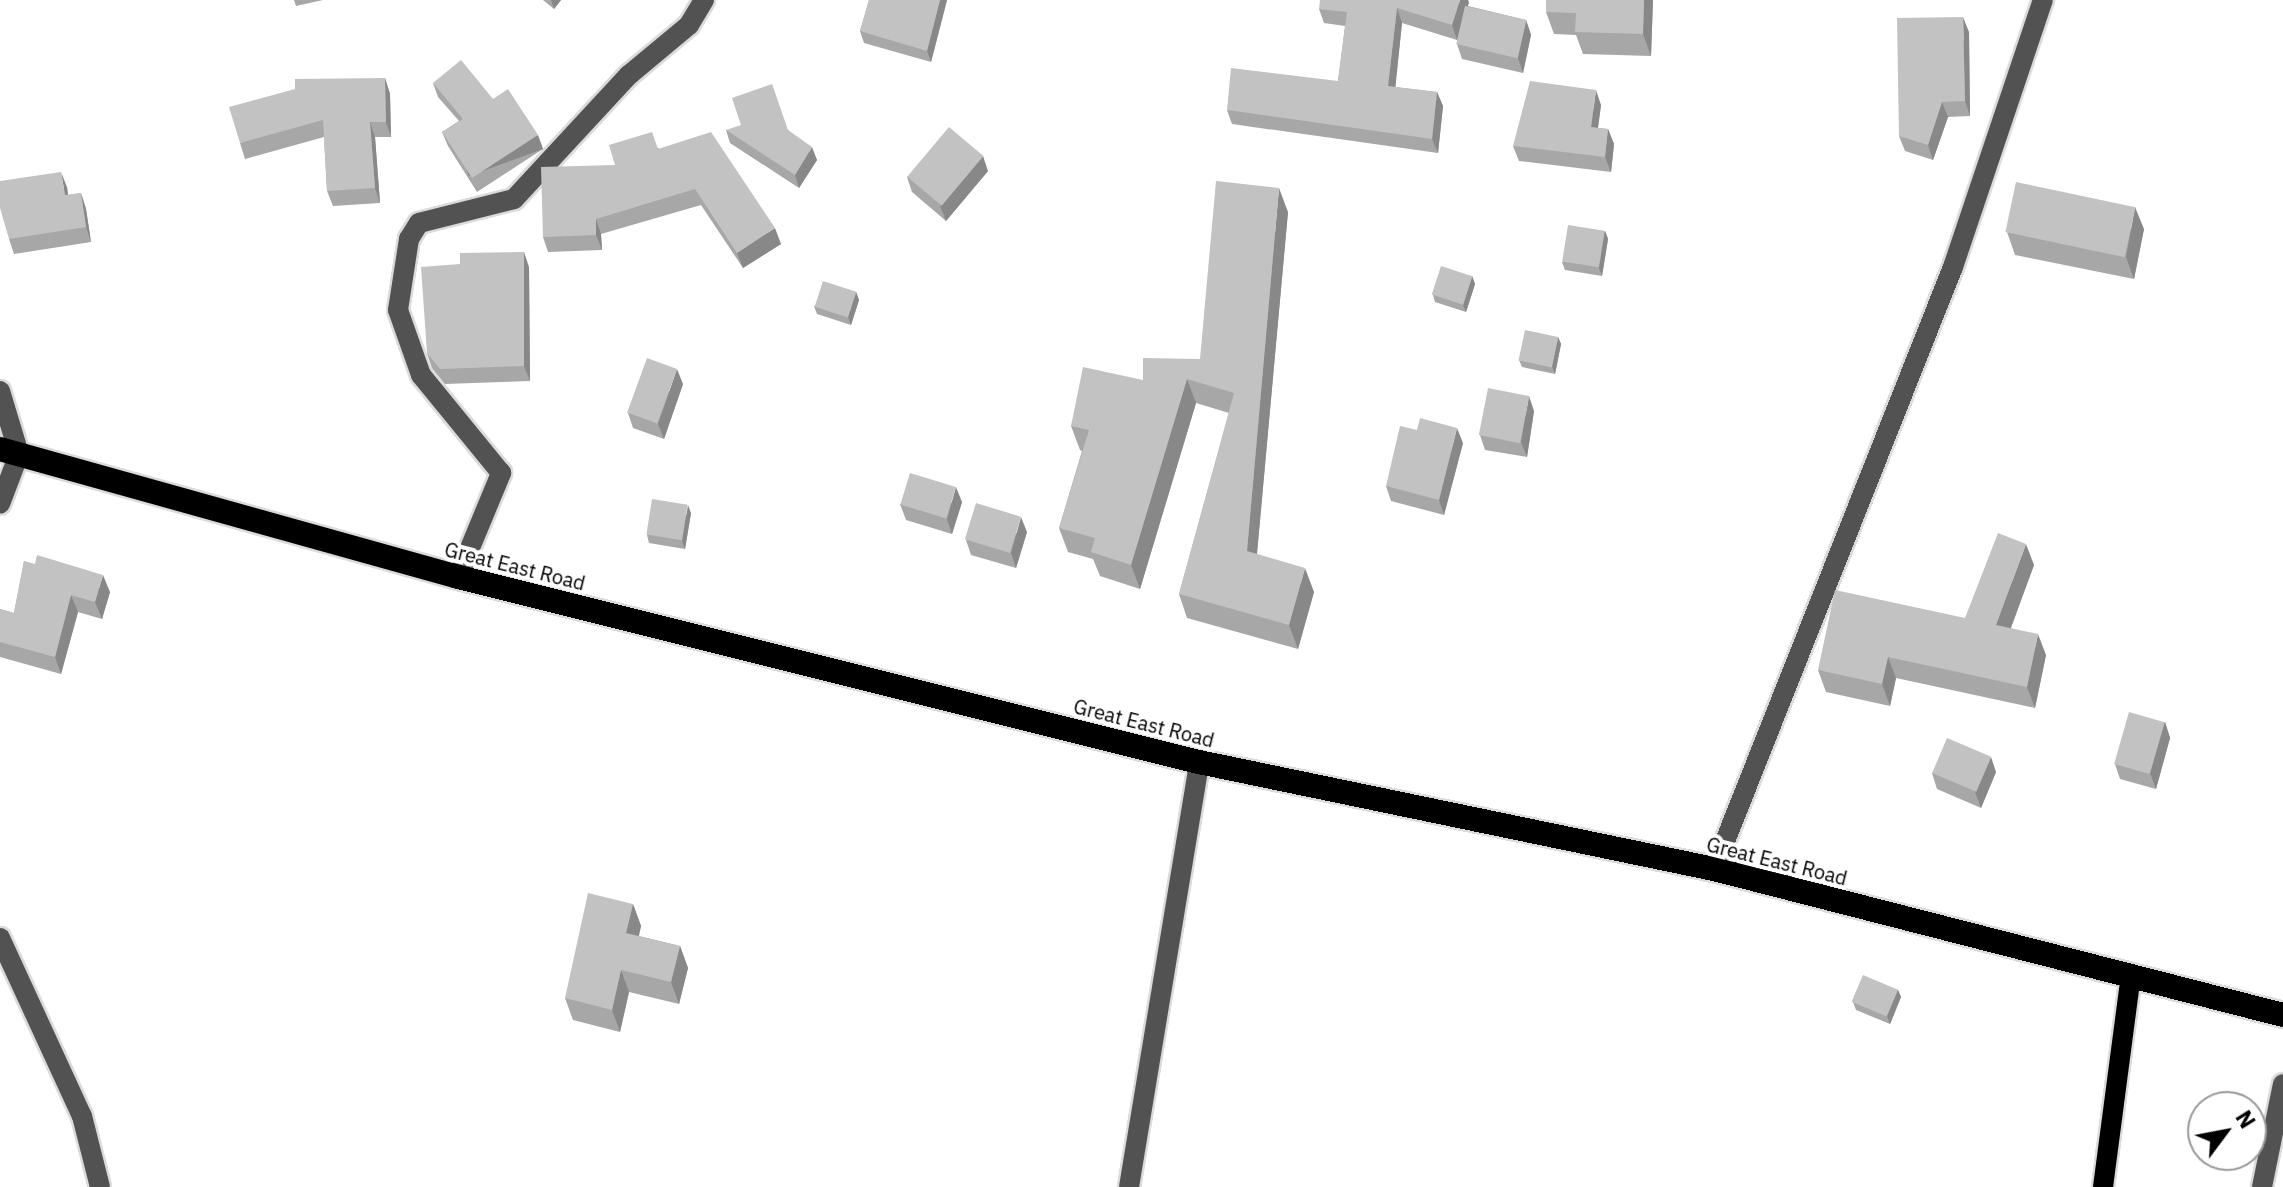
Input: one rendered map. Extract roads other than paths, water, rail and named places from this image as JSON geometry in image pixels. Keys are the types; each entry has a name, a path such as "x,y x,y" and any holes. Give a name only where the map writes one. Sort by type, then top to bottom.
{"highway":[{"name":"Great East Road","path":"9,452 458,577 1199,762 1714,869 2283,1015"}],"main road":[{"path":"2103,1187 2131,975"}],"street":[{"path":"458,577 501,473 421,375 398,310 409,239 419,223 514,199 629,75 689,25 704,0"},
{"path":"1714,869 1953,267 2043,0"},
{"path":"0,391 9,452 0,504"},
{"path":"1129,1187 1199,762"},
{"path":"0,938 82,1116 100,1187"},
{"path":"2267,1186 2283,1084"}]}
